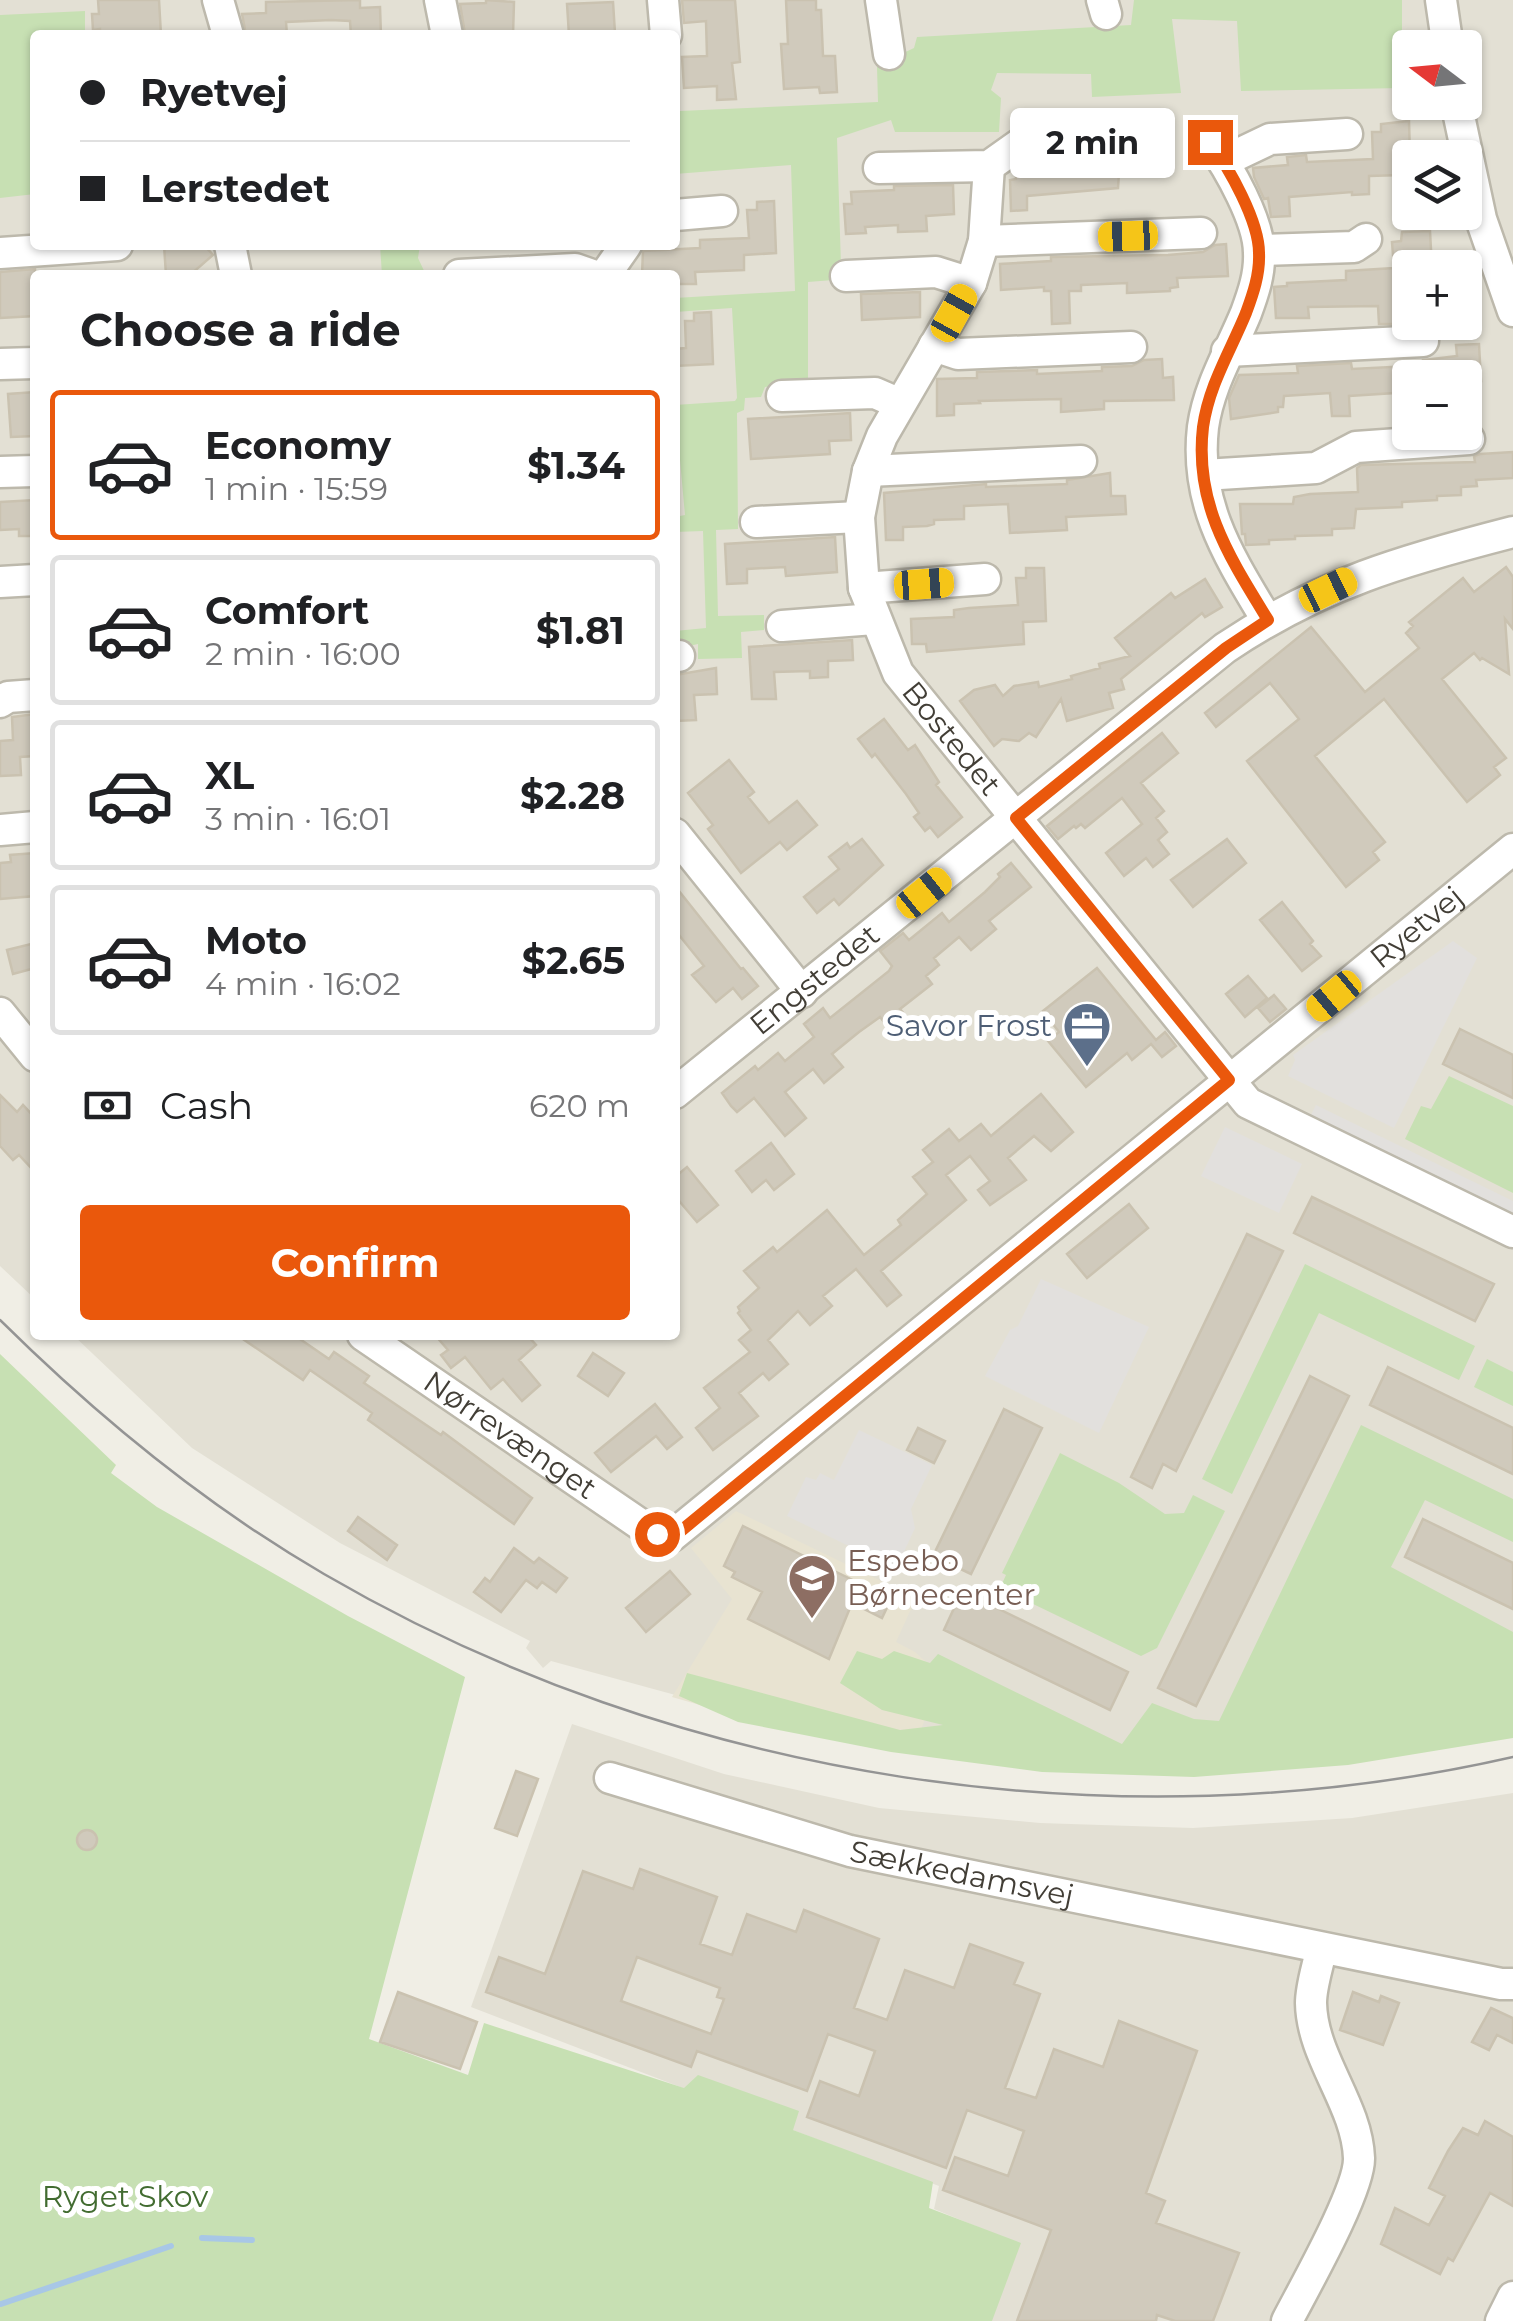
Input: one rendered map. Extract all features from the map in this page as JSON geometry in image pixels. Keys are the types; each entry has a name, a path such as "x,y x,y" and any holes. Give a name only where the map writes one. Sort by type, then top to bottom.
{"street":[{"path":"218,0 227,30"},
{"path":"440,0 446,30"},
{"path":"663,0 666,30"},
{"path":"881,0 889,54"},
{"path":"1441,0 1445,30"},
{"path":"1460,120 1481,220 1513,310"},
{"path":"879,168 989,166 1030,137 1108,133"},
{"path":"1268,620 1221,544 1204,476 1203,431 1209,394 1256,283 1260,250 1249,216 1217,152 1270,139 1347,134"},
{"name":"Bostedet","path":"989,166 984,242 970,283 898,403 868,471 859,517 864,588 898,673 1229,1080"},
{"path":"680,215 722,211"},
{"path":"984,242 1201,233"},
{"path":"1260,250 1354,247 1366,239"},
{"path":"0,253 44,250"},
{"path":"846,276 936,272 970,283"},
{"path":"1227,351 1423,341"},
{"path":"934,346 958,354 1131,347"},
{"path":"0,364 30,362"},
{"path":"782,396 875,393 898,403"},
{"path":"1204,476 1316,468 1356,447 1392,444"},
{"path":"868,471 1081,461"},
{"path":"0,472 30,471"},
{"path":"756,522 859,517"},
{"name":"Engstedet","path":"680,1089 1226,648 1268,620 1359,576 1513,532"},
{"path":"864,588 985,579"},
{"path":"0,582 30,580"},
{"path":"782,626 874,619"},
{"path":"0,702 30,696"},
{"path":"0,830 30,827"},
{"path":"680,840 802,992"},
{"name":"Ryetvej","path":"657,1534 672,1536 682,1530 1513,849"},
{"path":"0,1013 30,1050"},
{"path":"1229,1080 1248,1103 1513,1232"},
{"name":"Nørrevænget","path":"376,1340 657,1534"},
{"name":"Sækkedamsvej","path":"610,1778 860,1854 1321,1950 1513,1984"},
{"path":"1287,2321 1352,2187 1359,2162 1356,2136 1314,2029 1310,2001 1321,1950"},
{"path":"1501,2321 1513,2298"}],"shaded area":[{"path":"0,0 1513,0 1513,1720 1097,1761 679,1696 551,1661 543,1668 526,1648 530,1641 340,1543 192,1448 78,1340 680,1340 680,270 30,270 30,1294 0,1266"},
{"path":"1453,941 1477,958 1394,1128 1288,1076 1295,1060 1293,1055"},
{"path":"1316,1105 1513,1201 1513,1246 1298,1141"},
{"path":"1225,1127 1302,1164 1279,1213 1201,1176"},
{"path":"1041,1279 1149,1327 1099,1433 985,1376 1010,1330 1018,1326"},
{"path":"859,1430 932,1465 911,1509 915,1528 896,1569 787,1516 806,1477 816,1480 820,1473 834,1480"},
{"name":"Espebo Børnecenter","path":"736,1511 916,1598 896,1642 934,1669 938,1689 913,1748 745,1718 672,1697 732,1599 691,1548"},
{"path":"572,1724 724,1774 879,1808 1040,1823 1193,1828 1352,1818 1513,1793 1513,2321 990,2321 1019,2244 934,2209 939,2186 471,2007"}],"green space":[{"path":"1134,0 1402,0 1402,30 1392,30 1392,88 1241,91 1237,21 1172,19 1181,93 1092,97 1091,74 997,73 991,90 1001,98 999,132 895,132 891,120 837,138 841,266 832,267 833,280 808,282 808,381 765,387 761,397 745,398 744,410 737,413 738,529 716,530 718,616 764,615 764,630 741,632 742,658 698,659 698,644 680,642 680,631 706,628 703,531 680,532 680,516 685,515 680,405 737,398 732,308 680,312 680,298 795,291 791,165 680,174 680,111 878,102 877,67 895,67 899,55 914,48 917,37 1131,25"},
{"path":"85,11 85,30 30,30 30,195 0,198 0,15"},
{"path":"380,250 419,250 424,270 382,270"},
{"path":"1449,1076 1513,1106 1513,1193 1405,1139 1421,1106 1431,1109"},
{"path":"1305,1264 1475,1346 1459,1380 1319,1313 1232,1494 1202,1479"},
{"name":"Ryget Skov","path":"0,1354 116,1465 111,1473 157,1507 348,1616 465,1677 369,2039 468,2075 484,2023 684,2088 698,2075 799,2111 793,2130 933,2182 929,2208 1021,2243 992,2321 0,2321"},
{"path":"1487,1359 1513,1372 1513,1406 1474,1387"},
{"path":"1361,1425 1513,1499 1513,1542 1425,1500 1391,1567 1513,1632 1513,1738 1348,1765 1194,1777 1042,1772 891,1752 738,1722 679,1696 687,1673 900,1730 943,1725 882,1710 840,1683 857,1651 882,1659 894,1651 930,1663 938,1654 1122,1744 1152,1703 1194,1719 1219,1721"},
{"path":"1060,1453 1119,1483 1165,1514 1184,1513 1193,1495 1225,1511 1157,1648 1141,1656 1000,1588 1006,1575 1002,1573"}],"building":[{"path":"98,0 159,0 161,30 93,30 92,14 99,14"},
{"path":"360,0 360,8 380,7 381,30 351,30 350,21 331,20 286,22 287,30 245,30 242,14 266,13 266,2"},
{"path":"682,0 735,0 740,62 732,63 736,99 717,100 717,86 684,88 682,57 707,56 706,21 684,23"},
{"path":"786,0 816,0 816,10 821,10 823,56 835,56 837,92 820,93 819,87 784,89 781,44 788,44"},
{"path":"514,2 513,30 464,30 460,4"},
{"path":"613,2 615,30 569,30 567,4"},
{"path":"1153,120 1156,170 1119,173 1118,188 1027,196 1027,210 1011,211 1010,180 1016,179 1016,170 1059,168 1058,162 1123,156 1122,144 1131,121"},
{"path":"1409,121 1410,140 1392,140 1392,175 1369,176 1369,194 1289,197 1290,216 1271,217 1268,198 1264,199 1253,168 1288,165 1287,157 1306,155 1307,162 1373,159 1372,132 1381,132 1381,124"},
{"path":"953,185 954,214 926,216 927,231 898,232 898,225 865,227 866,233 846,234 844,204 852,204 851,192 894,190 894,186"},
{"path":"774,201 776,253 744,255 744,270 695,272 696,284 680,284 680,270 642,270 643,251 700,248 700,240 749,238 747,210 757,210 757,202"},
{"path":"1430,231 1431,250 1393,250 1392,242 1401,241 1402,232"},
{"path":"1226,244 1228,276 1177,278 1178,287 1170,291 1127,293 1127,283 1081,285 1081,291 1069,291 1070,323 1052,324 1051,291 1044,291 1044,287 1001,290 1000,264 1051,261 1051,257 1203,252"},
{"path":"164,250 208,250 213,255 196,270 166,270"},
{"path":"1392,268 1392,324 1379,324 1378,306 1308,307 1309,318 1276,318 1274,287 1346,280 1346,271"},
{"path":"35,269 30,270 30,316 0,318 0,272"},
{"path":"920,292 920,317 862,320 861,294"},
{"path":"711,312 713,364 680,366 680,349 686,348 685,321 694,321 694,313"},
{"path":"1479,344 1480,360 1423,360 1457,356 1456,345"},
{"path":"1162,359 1163,378 1173,377 1174,400 1104,401 1104,409 1061,412 1061,399 979,401 954,404 954,415 937,416 937,379 977,378 977,372 1102,371 1102,367"},
{"path":"1351,363 1352,369 1392,367 1392,393 1349,396 1350,416 1332,416 1330,393 1284,396 1278,412 1231,419 1229,398 1239,375 1298,373 1297,366"},
{"path":"30,392 30,436 11,437 8,394"},
{"path":"850,413 851,440 829,441 830,454 751,459 748,419"},
{"path":"1513,452 1513,478 1476,480 1477,486 1461,487 1461,495 1402,502 1402,507 1356,509 1354,528 1332,529 1332,535 1295,536 1269,540 1269,544 1246,545 1242,534 1240,504 1293,504 1294,497 1310,494 1358,492 1357,468 1361,465 1475,462 1474,456 1480,454"},
{"path":"1110,473 1111,496 1125,496 1126,514 1066,517 1067,530 1010,533 1008,504 964,506 964,519 903,527 903,540 886,540 884,493 986,484 1067,484 1067,480"},
{"path":"30,500 30,536 19,536 19,529 0,530 0,502"},
{"path":"835,537 837,572 786,576 785,567 747,569 747,583 727,584 725,544"},
{"path":"1506,567 1513,577 1513,629 1505,619 1509,674 1474,653 1442,679 1506,758 1494,767 1500,775 1467,802 1384,699 1315,756 1385,842 1373,852 1379,860 1346,887 1247,761 1299,719 1270,683 1216,727 1205,713 1311,627 1365,692 1419,648 1406,633 1413,626 1409,622 1463,578 1474,592"},
{"path":"1026,568 1044,568 1046,621 1023,622 1024,644 927,652 926,644 912,644 911,619 954,617 954,610 1018,605 1016,578 1026,578"},
{"path":"1205,579 1222,607 1205,617 1202,613 1121,679 1124,689 1109,693 1113,708 1067,721 1061,699 1036,737 1029,733 1019,741 1002,739 994,746 960,701 974,690 995,685 1003,696 1014,686 1038,682 1039,687 1072,679 1071,676 1100,668 1099,664 1130,656 1115,638 1171,593 1175,598"},
{"path":"852,640 853,660 828,661 828,677 810,678 810,671 774,672 776,699 752,699 749,647"},
{"path":"716,668 717,694 694,695 696,720 680,721 680,674"},
{"path":"30,715 30,756 20,757 21,775 0,776 0,741 13,740 12,717"},
{"path":"884,719 908,750 915,745 939,782 936,785 962,817 938,837 930,827 925,831 914,817 919,813 906,794 858,739"},
{"path":"1162,733 1178,753 1141,783 1164,811 1156,818 1167,832 1158,840 1169,854 1153,867 1146,858 1124,876 1106,853 1142,824 1122,798 1085,828 1081,824 1074,826 1058,839 1047,826"},
{"path":"729,760 754,792 748,797 769,823 797,801 817,825 787,850 780,842 741,873 708,829 713,825 688,793"},
{"path":"862,839 883,865 839,905 834,899 817,913 804,897 839,869 829,857 847,843 850,848"},
{"path":"1227,839 1246,863 1193,907 1171,880"},
{"path":"30,853 30,896 0,899 0,863 11,862 10,855"},
{"path":"1011,863 1031,887 989,921 996,929 971,950 959,937 934,958 939,965 926,976 932,984 900,1009 905,1015 889,1028 880,1017 832,1054 843,1067 824,1083 813,1069 785,1092 806,1118 785,1136 754,1098 737,1112 731,1106 722,1093 778,1053 785,1061 814,1037 804,1024 823,1008 830,1018 889,971 892,966 880,951 903,933 909,940 942,913 949,922 985,892"},
{"path":"680,892 758,986 742,999 733,988 716,1002 692,975 704,966 680,936"},
{"path":"1282,902 1321,956 1302,971 1260,920"},
{"path":"30,944 30,969 13,974 7,950"},
{"path":"1097,968 1156,1040 1165,1032 1176,1046 1162,1057 1151,1044 1132,1060 1127,1053 1086,1087 1048,1041 1059,1032 1043,1011"},
{"path":"1248,976 1267,998 1245,1017 1226,994"},
{"path":"1274,995 1286,1009 1270,1022 1258,1008"},
{"path":"1460,1029 1513,1055 1513,1098 1443,1064"},
{"path":"1041,1094 1073,1132 1051,1151 1034,1136 1008,1158 1026,1180 990,1205 978,1190 990,1181 970,1156 946,1175 966,1200 881,1271 901,1295 887,1306 856,1269 823,1296 832,1306 810,1325 798,1311 768,1340 788,1364 769,1380 763,1373 739,1393 758,1416 713,1450 696,1428 720,1408 704,1388 750,1352 739,1340 751,1330 738,1307 759,1288 744,1271 773,1247 777,1252 827,1210 864,1255 901,1225 898,1220 927,1194 913,1177 933,1162 923,1150 949,1129 959,1141 981,1124 991,1136"},
{"path":"0,1095 17,1112 23,1105 30,1113 30,1167 19,1155 13,1160 0,1146"},
{"path":"771,1143 794,1174 774,1190 766,1180 752,1192 736,1171"},
{"path":"687,1167 718,1205 697,1222 680,1202 680,1173"},
{"path":"1312,1197 1494,1284 1475,1321 1294,1233"},
{"path":"1129,1204 1148,1228 1087,1278 1067,1254"},
{"path":"1247,1234 1283,1251 1176,1471 1163,1464 1152,1488 1131,1477"},
{"path":"244,1340 301,1340 329,1359 334,1352 369,1376 364,1383 441,1435 443,1432 532,1498 514,1524 368,1420 372,1413 310,1370 303,1380"},
{"path":"439,1340 532,1340 536,1345 519,1360 540,1385 522,1401 503,1379 491,1389 465,1357 451,1368 441,1355 448,1350"},
{"path":"593,1353 624,1373 608,1396 578,1376"},
{"path":"1388,1367 1513,1428 1513,1474 1370,1405"},
{"path":"1310,1376 1349,1396 1196,1706 1158,1688"},
{"path":"655,1404 682,1437 667,1449 656,1436 611,1472 595,1453"},
{"path":"1004,1409 1042,1428 971,1574 933,1556"},
{"path":"918,1428 945,1441 934,1463 907,1450"},
{"path":"358,1517 397,1545 387,1560 348,1531"},
{"path":"1423,1519 1513,1563 1513,1609 1405,1557"},
{"path":"743,1526 891,1599 882,1618 852,1603 829,1659 748,1619 762,1592 732,1577 735,1572 724,1566"},
{"path":"514,1548 534,1563 539,1558 567,1578 556,1592 542,1582 537,1588 526,1580 501,1612 474,1592 485,1578 490,1582"},
{"path":"670,1571 690,1594 646,1632 626,1608"},
{"path":"962,1591 1128,1672 1110,1710 944,1630"},
{"path":"516,1771 538,1779 517,1836 495,1828"},
{"path":"87,1830 97,1840 87,1850 77,1840"},
{"path":"640,1869 717,1897 700,1944 732,1955 747,1914 796,1932 804,1910 879,1939 854,2008 887,2020 905,1970 954,1988 970,1944 1023,1963 1014,1984 1040,1994 1005,2088 1036,2098 1054,2049 1103,2067 1119,2021 1197,2051 1146,2193 1165,2201 1156,2223 1239,2253 1213,2321 1175,2321 1157,2315 1156,2321 1017,2321 1051,2230 943,2190 955,2157 1008,2176 1024,2131 967,2110 946,2168 807,2117 820,2081 859,2096 875,2051 828,2034 807,2091 697,2051 691,2067 486,1992 499,1957 545,1974 583,1871 633,1889","holes":["637,1957 720,1988 717,1997 724,1999 711,2034 621,2001"]},
{"path":"398,1992 477,2022 460,2069 380,2042"},
{"path":"1353,1992 1379,2002 1381,1996 1399,2003 1383,2045 1340,2030"},
{"path":"1491,2008 1513,2018 1513,2043 1497,2035 1489,2050 1472,2042"},
{"path":"1485,2121 1513,2137 1513,2206 1490,2193 1453,2261 1448,2258 1440,2274 1381,2244 1395,2208 1429,2225 1445,2196 1429,2188 1448,2151 1463,2128 1478,2135"}],"waterway":[{"path":"202,2238 252,2240"},
{"path":"1,2304 171,2246"}],"tram line":[{"path":"0,1320 154,1458 237,1519 324,1574 460,1645 603,1702 750,1746 902,1777 1055,1793 1209,1796 1362,1784 1513,1757"}],"place":[{"name":"Savor Frost","path":"1087,1068"},
{"name":"Espebo Børnecenter","path":"812,1620"}],"route":[{"path":"657,1534 672,1536 682,1530 1229,1080 1016,818 1226,648 1268,620 1221,544 1204,476 1203,431 1209,394 1256,283 1260,250 1224,161 1210,142"}]}
